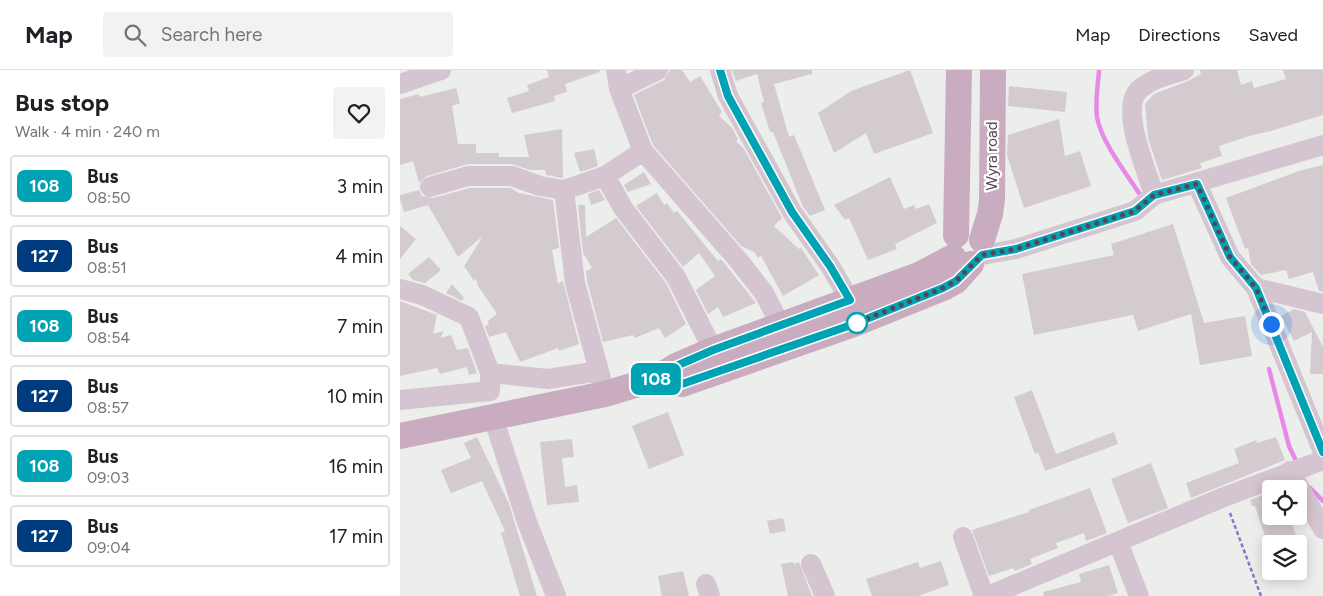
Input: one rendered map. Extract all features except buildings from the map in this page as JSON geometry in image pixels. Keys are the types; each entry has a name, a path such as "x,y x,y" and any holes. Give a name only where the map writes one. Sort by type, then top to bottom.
{"main road":[{"path":"400,436 493,417 602,382 655,379 682,384 854,324 956,281 969,250 959,70"},
{"name":"Wyra road","path":"969,250 990,214 992,200 994,70"},
{"path":"655,379 676,366 713,350 919,275 969,250"}],"street":[{"path":"400,84 441,70"},
{"path":"658,70 617,79 643,151 739,261 764,293 780,326"},
{"path":"720,70 728,96 792,212 830,266 850,300"},
{"path":"1154,195 1131,118 1132,98 1140,89 1155,80 1184,70"},
{"path":"969,250 1016,249 1135,211 1154,195 1197,184 1323,145"},
{"path":"430,187 468,176 512,176 540,186 564,190 605,176 643,151"},
{"path":"605,176 624,208 676,278 713,350"},
{"path":"988,596 1319,459 1256,288 1230,257 1197,184"},
{"path":"490,373 548,380 602,382 576,283 564,190"},
{"path":"1256,288 1323,304"},
{"path":"400,289 422,295 469,317 490,373 490,391 400,400"},
{"path":"493,417 527,522 556,596"},
{"path":"400,442 428,430"},
{"path":"1290,471 1323,530"},
{"path":"962,537 984,596"},
{"path":"1118,542 1139,596"},
{"path":"811,564 825,596"}],"path":[{"path":"1224,497 1261,596"}],"waterway":[{"path":"1099,70 1096,105 1100,127 1123,170 1143,199"},
{"path":"1269,369 1289,446 1297,463"},
{"path":"1310,488 1323,501"}],"bus line":[{"name":"108","path":"720,70 728,96 792,212 830,266 850,300 713,350 676,366 655,379 682,384 854,324 956,281 964,274 970,264 977,261 982,255 1016,249 1135,211 1154,195 1197,184 1230,257 1256,288 1323,452"}],"route":[{"path":"857,323 854,324 956,281 964,274 970,264 977,261 982,255 1016,249 1135,211 1154,195 1197,184 1230,257 1256,288 1271,324"}]}
